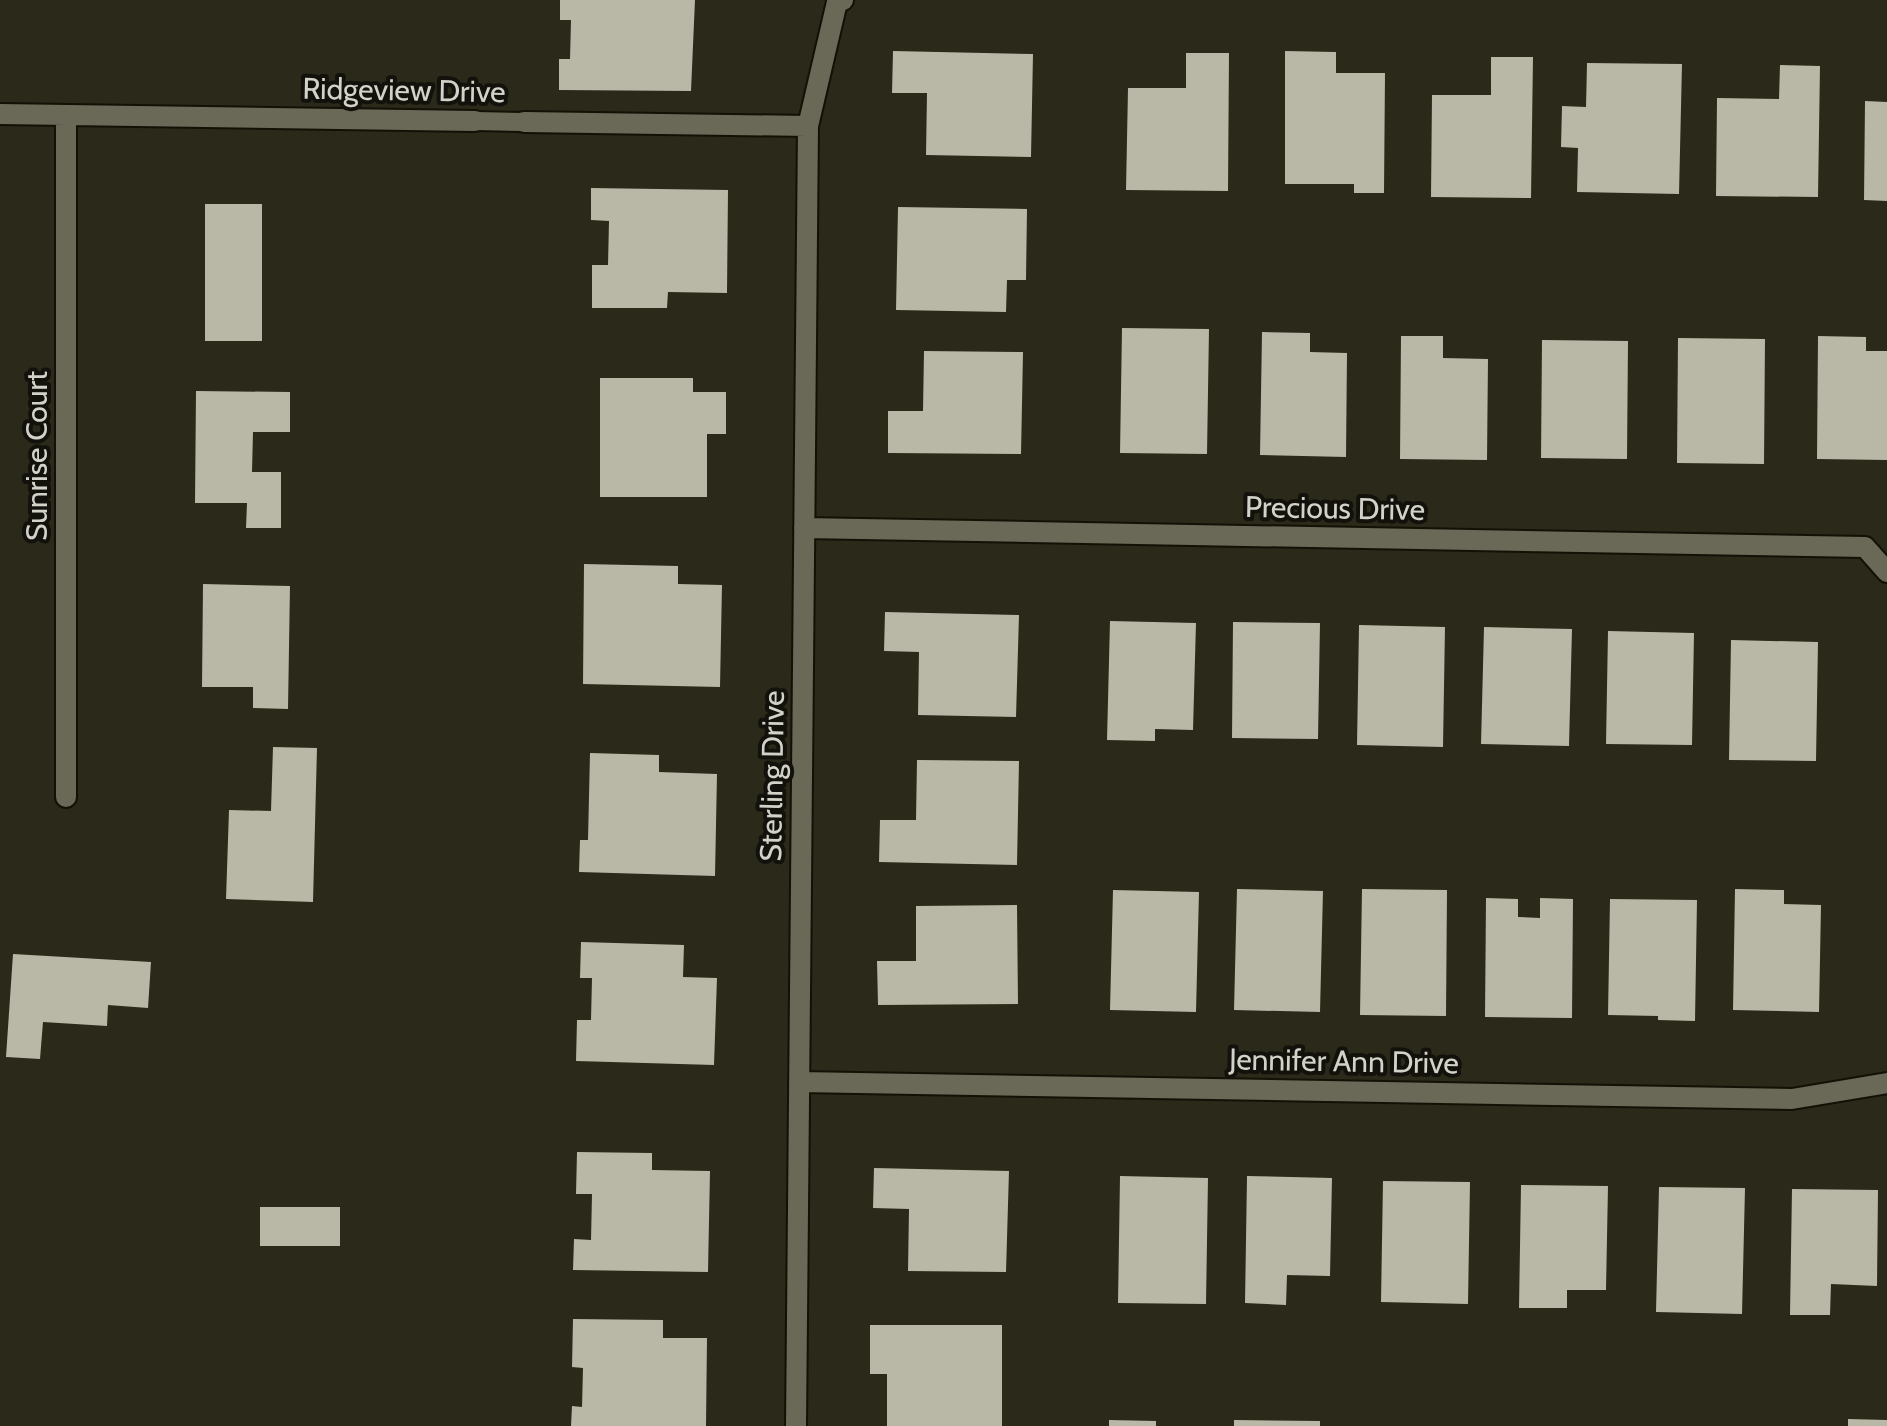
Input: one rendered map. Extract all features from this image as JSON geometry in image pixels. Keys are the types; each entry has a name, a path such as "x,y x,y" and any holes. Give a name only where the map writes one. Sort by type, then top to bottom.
{"street":[{"name":"Sterling Drive","path":"796,1426 808,126 837,2 843,0"},
{"name":"Ridgeview Drive","path":"0,114 475,121"},
{"name":"Sunrise Court","path":"66,115 66,797"},
{"name":"Ridgeview Drive","path":"524,122 808,126"},
{"name":"Precious Drive","path":"804,528 1865,547 1887,572"},
{"name":"Jennifer Ann Drive","path":"799,1082 1792,1099 1887,1083"}],"lane":[{"name":"Ridgeview Drive","path":"475,121 524,122"}],"building":[{"path":"560,0 695,0 691,91 559,90 559,59 570,59 571,20 560,20"},
{"path":"893,51 1033,54 1031,157 926,155 927,93 892,93"},
{"path":"1285,51 1336,52 1336,73 1385,73 1384,193 1354,193 1354,184 1285,184"},
{"path":"1186,53 1229,53 1228,191 1126,190 1128,88 1186,88"},
{"path":"1491,57 1533,57 1531,198 1431,197 1432,95 1491,95"},
{"path":"1587,63 1682,64 1679,194 1577,192 1578,148 1561,147 1562,106 1586,107"},
{"path":"1780,65 1820,66 1818,197 1716,196 1717,98 1779,99"},
{"path":"1865,101 1887,102 1887,201 1864,200"},
{"path":"591,188 728,190 727,293 668,292 667,308 592,308 592,265 608,265 609,221 591,220"},
{"path":"205,204 262,204 262,341 205,341"},
{"path":"898,207 1027,209 1026,280 1007,280 1006,312 896,310"},
{"path":"1122,328 1209,329 1207,454 1120,453"},
{"path":"1262,332 1310,333 1310,352 1347,353 1346,457 1260,455"},
{"path":"1401,336 1443,336 1443,358 1488,359 1487,460 1400,459"},
{"path":"1818,336 1866,337 1866,351 1887,351 1887,460 1817,459"},
{"path":"1678,338 1765,339 1764,464 1677,463"},
{"path":"1542,340 1628,341 1627,459 1541,458"},
{"path":"924,351 1023,352 1021,454 888,453 888,411 923,411"},
{"path":"600,378 693,378 693,392 726,392 726,434 707,434 707,497 600,497"},
{"path":"196,391 290,392 290,432 253,432 252,472 281,472 281,528 246,528 247,503 195,503"},
{"path":"584,564 678,566 678,584 722,585 720,687 583,684"},
{"path":"203,584 290,586 288,709 253,708 253,687 202,687"},
{"path":"885,612 1019,615 1016,717 918,715 919,652 884,651"},
{"path":"1110,621 1196,623 1193,730 1155,729 1155,741 1107,740"},
{"path":"1233,622 1320,623 1318,739 1232,738"},
{"path":"1359,625 1445,627 1443,747 1357,745"},
{"path":"1484,627 1572,629 1569,746 1481,744"},
{"path":"1608,631 1694,633 1692,745 1606,744"},
{"path":"1731,640 1818,642 1816,761 1729,760"},
{"path":"273,747 317,748 313,902 226,899 229,810 271,811"},
{"path":"590,753 659,755 659,772 717,774 715,876 579,872 580,840 588,840"},
{"path":"917,760 1019,761 1017,865 879,862 880,820 916,820"},
{"path":"1237,889 1323,891 1320,1012 1234,1010"},
{"path":"1362,889 1447,890 1446,1016 1360,1015"},
{"path":"1735,889 1784,890 1784,904 1821,905 1819,1012 1733,1010"},
{"path":"1113,890 1199,892 1196,1012 1110,1010"},
{"path":"1486,898 1518,899 1518,917 1540,918 1540,898 1573,899 1572,1018 1485,1017"},
{"path":"1610,899 1697,900 1695,1021 1658,1020 1658,1016 1608,1015"},
{"path":"1017,905 1018,1004 878,1005 877,961 916,961 916,906"},
{"path":"581,942 684,945 683,977 717,978 714,1065 576,1061 577,1020 591,1020 592,978 580,978"},
{"path":"13,954 151,962 148,1008 108,1005 107,1026 43,1022 40,1059 6,1057"},
{"path":"577,1152 652,1153 652,1170 710,1171 708,1272 573,1270 574,1239 591,1240 592,1194 576,1194"},
{"path":"874,1168 1009,1171 1006,1272 908,1271 909,1209 873,1208"},
{"path":"1120,1176 1208,1178 1206,1304 1118,1303"},
{"path":"1247,1176 1332,1178 1330,1276 1287,1275 1286,1305 1245,1303"},
{"path":"1383,1181 1470,1182 1468,1304 1381,1302"},
{"path":"1521,1185 1608,1186 1606,1290 1567,1290 1567,1308 1519,1308"},
{"path":"1659,1187 1745,1188 1742,1314 1656,1312"},
{"path":"1792,1189 1878,1190 1877,1286 1831,1284 1830,1315 1790,1315"},
{"path":"260,1207 340,1207 340,1246 260,1246"},
{"path":"573,1319 663,1320 663,1338 707,1338 706,1426 571,1426 572,1406 582,1407 583,1368 572,1367"},
{"path":"870,1325 1002,1325 1002,1426 887,1426 887,1374 870,1374"},
{"path":"1848,1419 1887,1420 1887,1426 1848,1426"},
{"path":"1109,1420 1156,1421 1156,1426 1109,1426"},
{"path":"1234,1420 1320,1421 1320,1426 1234,1426"}]}
